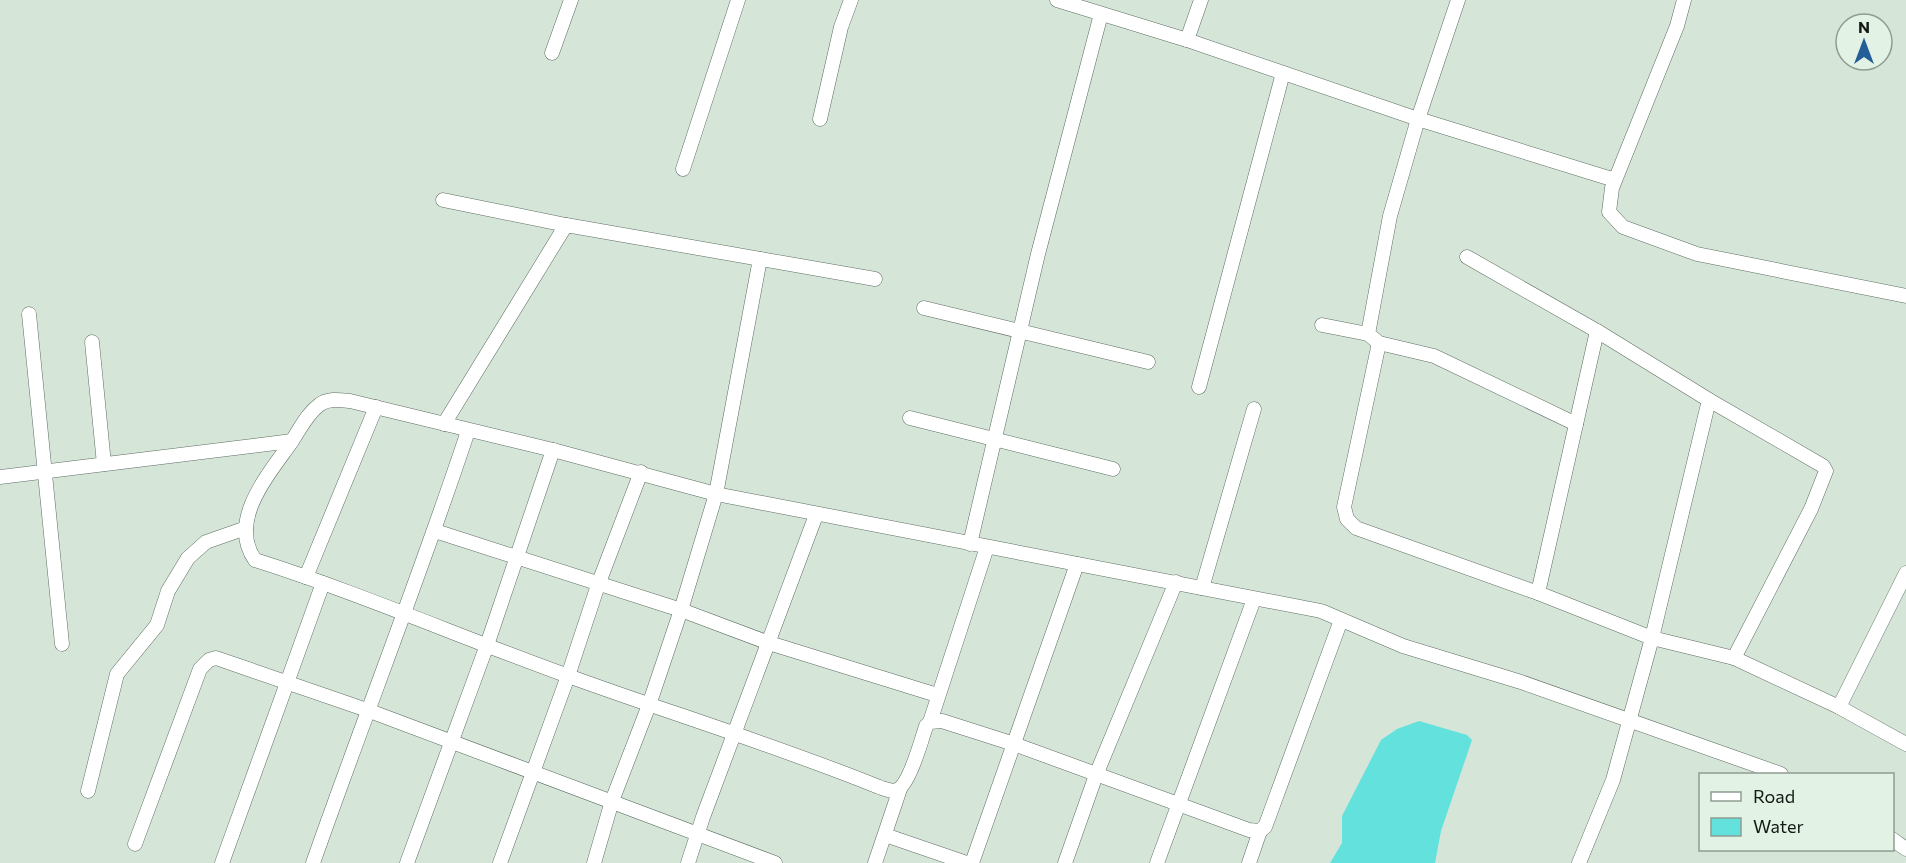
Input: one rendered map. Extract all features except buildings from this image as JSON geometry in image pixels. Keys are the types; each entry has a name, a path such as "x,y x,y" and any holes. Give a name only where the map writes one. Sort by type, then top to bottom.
{"street":[{"path":"552,53 571,0"},
{"path":"683,169 738,0"},
{"path":"820,119 840,27 850,0"},
{"path":"1057,0 1084,4 1101,14 1187,40 1418,119 1615,180"},
{"path":"1187,40 1201,0"},
{"path":"1458,0 1418,119 1390,216 1374,338 1344,507 1347,519 1356,528 1538,593 1652,638 1734,658 1839,707 1906,744"},
{"path":"1684,0 1677,26 1615,180 1609,212 1623,227 1697,254 1906,296"},
{"path":"970,544 1020,332 1101,14"},
{"path":"1200,387 1283,73"},
{"path":"443,200 566,225 874,279"},
{"path":"444,424 566,225"},
{"path":"1467,257 1597,331 1709,400 1823,466 1826,471 1811,509 1734,658"},
{"path":"594,863 612,801 649,705 681,610 716,494 760,259"},
{"path":"924,308 1148,362"},
{"path":"29,315 62,644"},
{"path":"1322,325 1434,356 1576,424"},
{"path":"1538,593 1597,331"},
{"path":"92,342 104,464"},
{"path":"900,789 894,791 879,787 735,733 568,676 323,583 255,560 251,555 246,528 250,509 267,473 307,417 320,404 328,401 350,400 641,472 716,494 1321,611 1402,646 1521,682 1778,773"},
{"path":"1580,863 1613,780 1627,721 1652,638 1709,400"},
{"path":"306,577 376,407"},
{"path":"1202,588 1254,409"},
{"path":"910,418 1113,469"},
{"path":"313,863 367,710 435,531 468,430"},
{"path":"0,477 292,441"},
{"path":"407,863 488,645 553,450"},
{"path":"500,863 568,676 598,585 641,472"},
{"path":"688,863 816,515"},
{"path":"88,791 117,674 157,625 168,591 188,558 206,542 246,528"},
{"path":"435,531 681,610 769,643 937,695"},
{"path":"875,863 900,789 906,781 930,722 987,547"},
{"path":"972,863 1077,564"},
{"path":"1839,707 1906,573"},
{"path":"1065,863 1096,775 1176,582"},
{"path":"222,863 323,583"},
{"path":"1157,863 1176,805 1254,599"},
{"path":"1249,863 1341,620"},
{"path":"135,844 200,669 209,660 216,658 367,710 775,863"},
{"path":"930,722 942,721 1014,744 1176,805 1249,830 1260,831"},
{"path":"885,835 967,863"},
{"path":"1894,840 1906,849"}],"water":[{"path":"1419,721 1467,735 1472,740 1441,831 1435,863 1330,863 1342,843 1342,816 1381,740 1397,729"}]}
